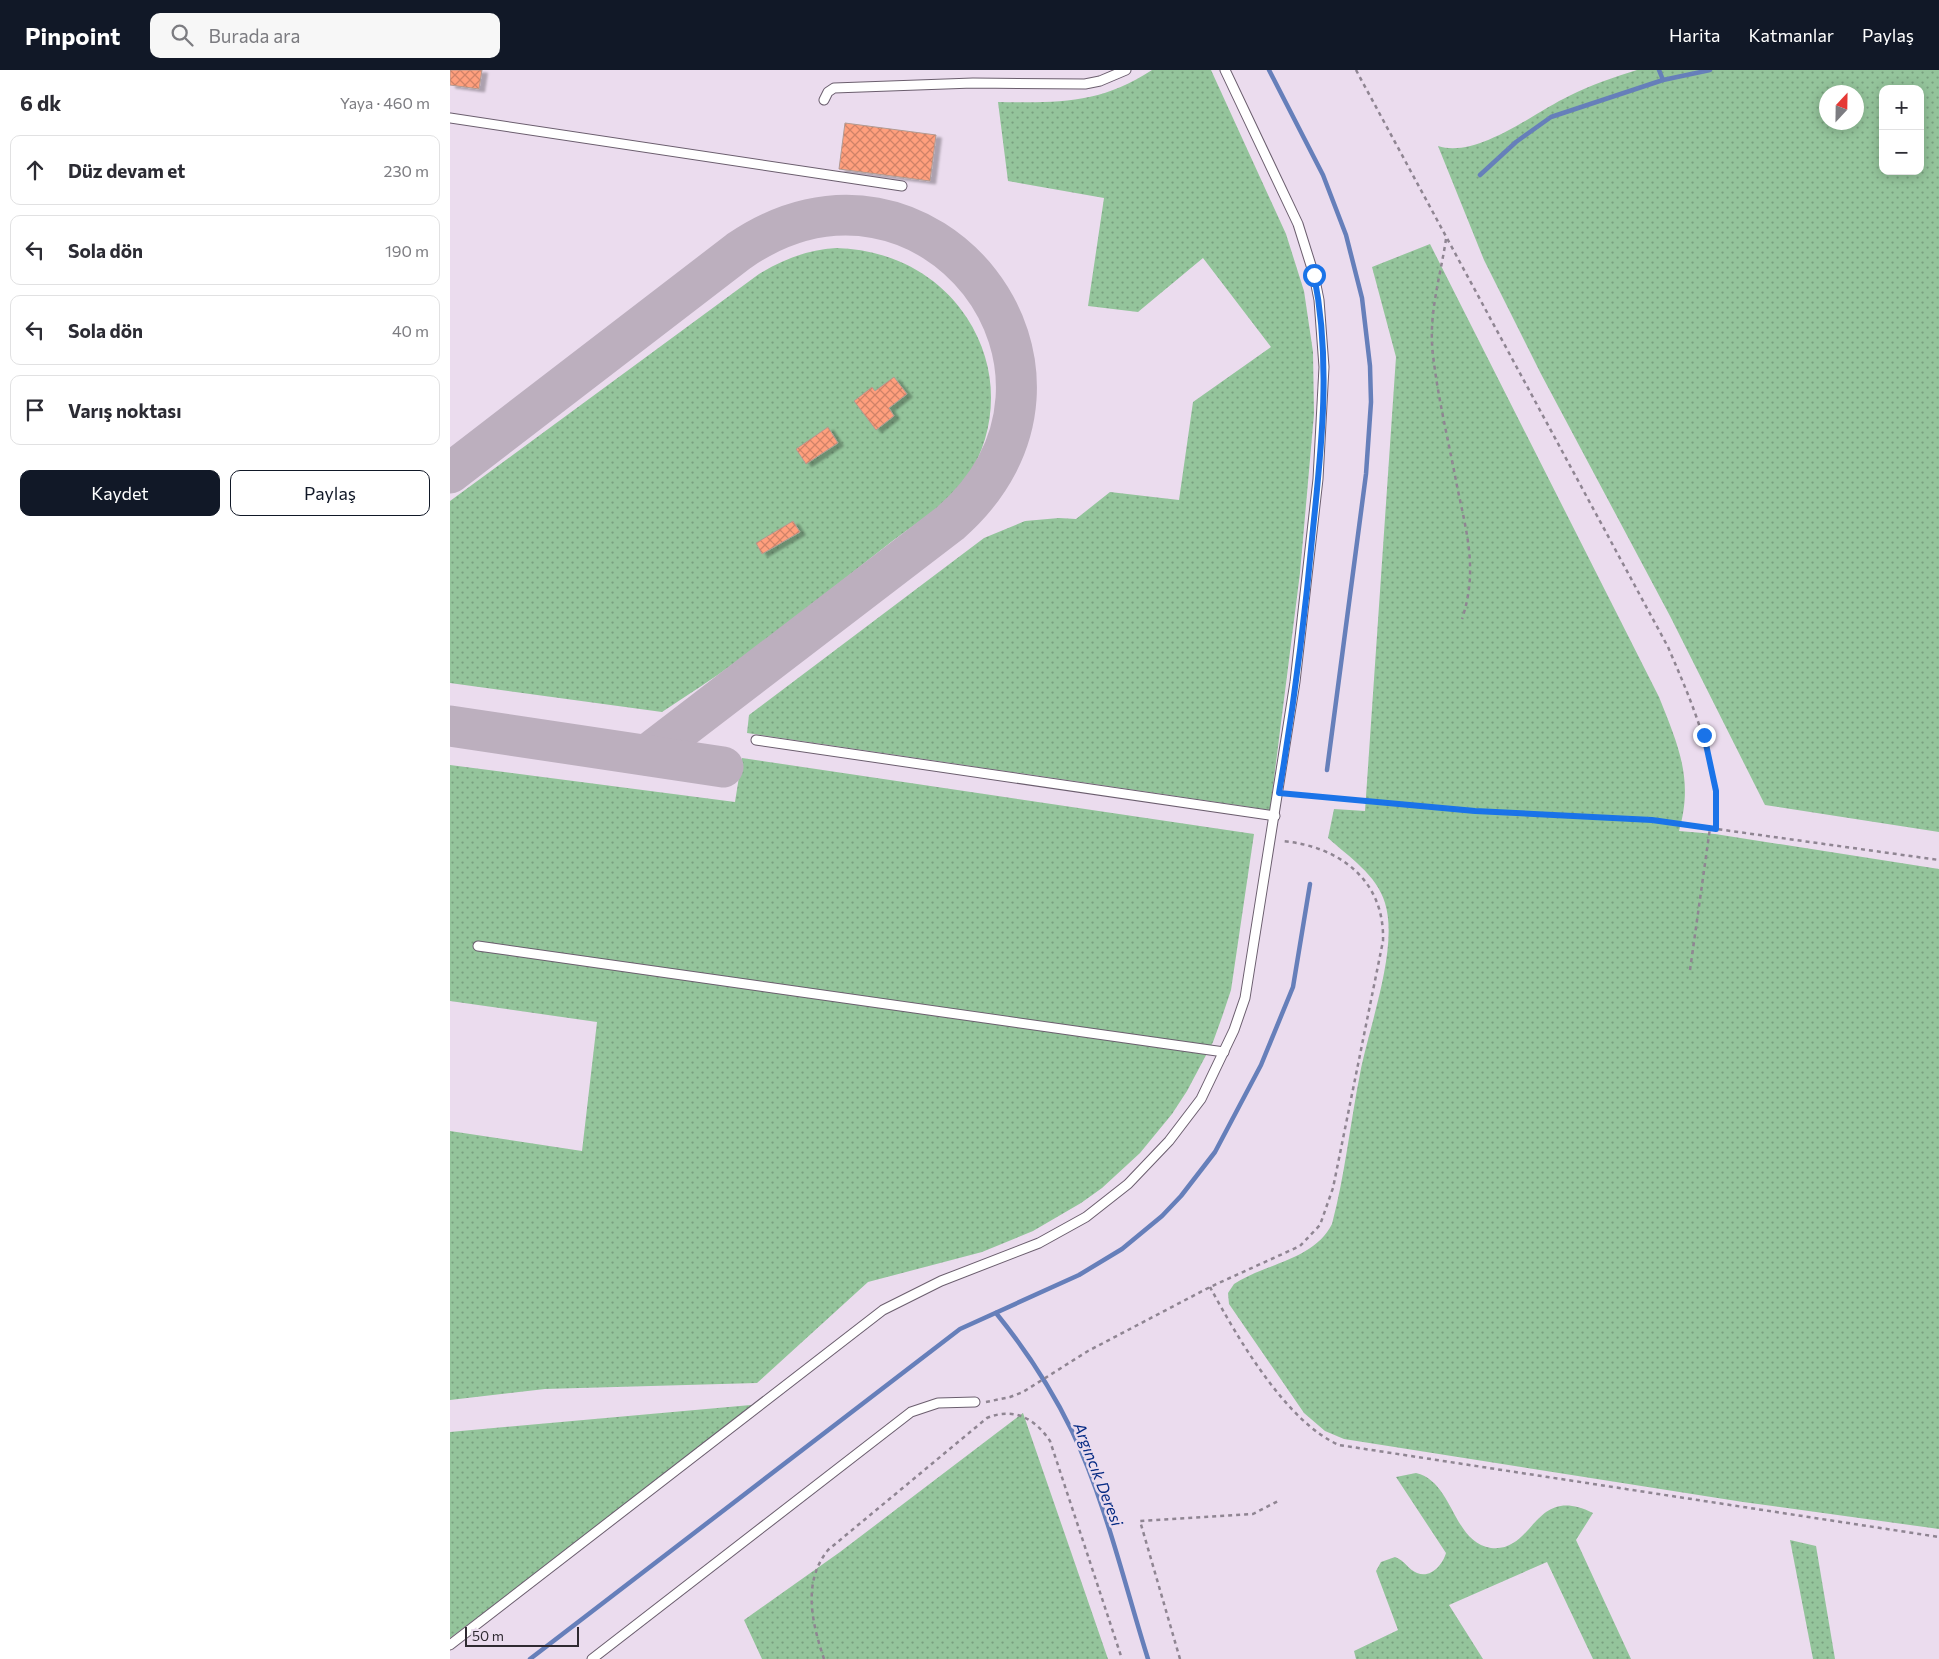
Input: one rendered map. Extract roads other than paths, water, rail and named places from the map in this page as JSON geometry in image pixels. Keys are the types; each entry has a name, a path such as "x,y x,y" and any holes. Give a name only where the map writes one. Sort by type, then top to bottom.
{"lane":[{"path":"824,100 828,92 834,88 972,83 1085,84 1100,81 1126,70"},
{"path":"450,1645 883,1310 941,1281 1039,1243 1108,1201 1147,1166 1180,1129 1200,1099 1224,1052 1238,1018 1249,978 1297,673 1314,525 1322,424 1323,337 1314,275 1298,224 1225,70"},
{"path":"450,118 902,186"},
{"path":"756,740 1276,816"},
{"path":"478,946 1224,1052"},
{"path":"592,1659 911,1412 938,1403 975,1402"}],"waterway":[{"path":"1269,70 1323,175 1346,235 1362,298 1370,366 1371,402 1366,474 1327,770"},
{"path":"1659,70 1663,80"},
{"path":"1480,175 1516,142 1551,117 1663,80 1710,70"},
{"path":"530,1659 960,1329 1079,1275 1122,1249 1162,1216 1181,1196 1215,1152 1261,1065 1293,987 1310,884"},
{"name":"Argıncık Deresi","path":"996,1313 1028,1355 1047,1385 1064,1415 1084,1458 1114,1544 1148,1659"}]}
